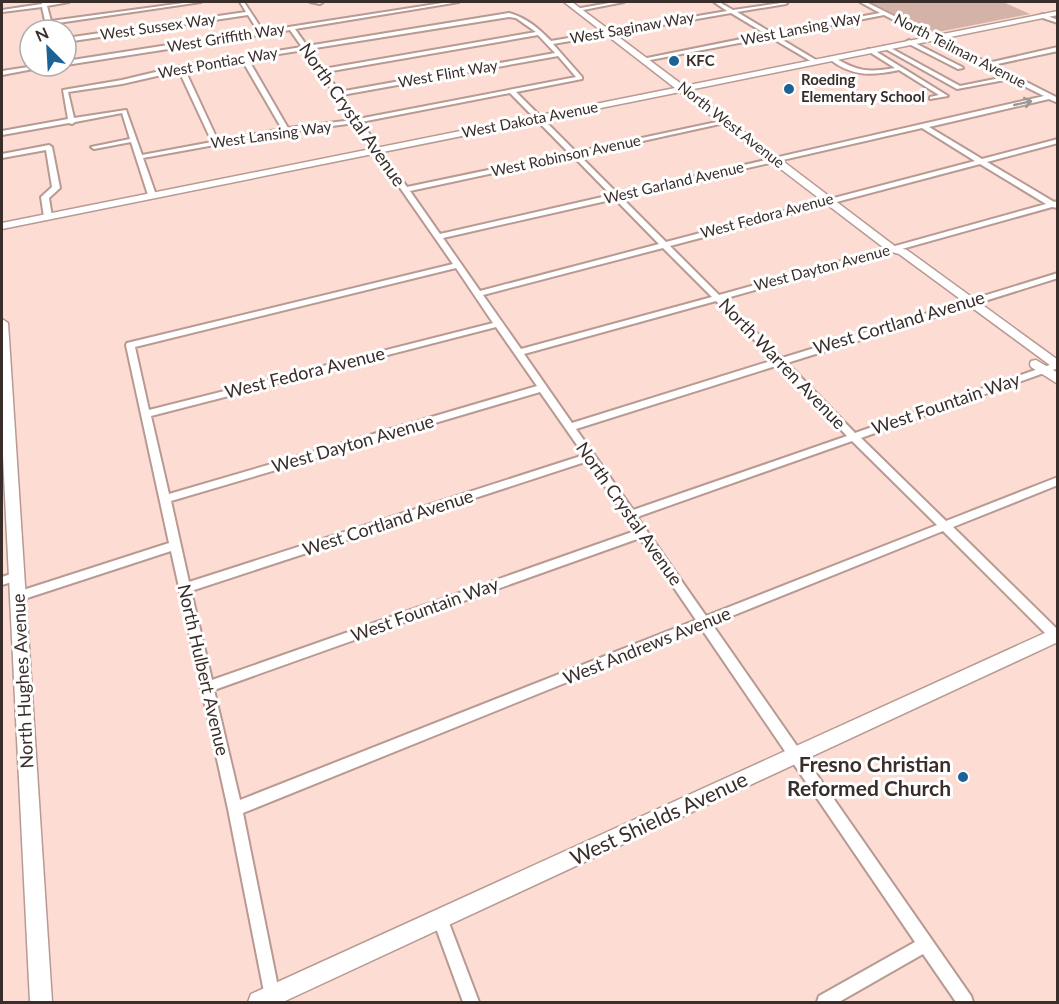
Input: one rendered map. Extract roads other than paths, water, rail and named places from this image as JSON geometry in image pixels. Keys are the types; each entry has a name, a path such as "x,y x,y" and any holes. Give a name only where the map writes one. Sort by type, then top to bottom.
{"street":[{"path":"2,11 44,3 66,2"},
{"path":"78,19 198,2"},
{"path":"242,2 261,32"},
{"name":"West Griffith Way","path":"78,61 456,2"},
{"name":"North West Avenue","path":"568,2 829,200 892,249 892,254 1054,367 1058,380"},
{"path":"578,9 621,2"},
{"path":"716,2 814,62"},
{"name":"West Saginaw Way","path":"550,43 786,2"},
{"name":"North Teilman Avenue","path":"863,2 1058,101"},
{"path":"44,3 47,18"},
{"path":"426,6 432,13"},
{"name":"West Sussex Way","path":"78,38 250,13"},
{"name":"West Lansing Way","path":"645,59 886,13"},
{"name":"West Dakota Avenue","path":"2,226 1058,13"},
{"name":"West Pontiac Way","path":"72,122 65,91 122,82 181,68 514,15 539,33"},
{"path":"1042,16 1058,22"},
{"path":"438,19 444,25"},
{"name":"North Crystal Avenue","path":"291,27 643,532 794,757 965,1002"},
{"path":"323,71 539,33 558,54"},
{"path":"909,42 960,68"},
{"path":"885,47 959,88 1012,77"},
{"path":"987,65 1058,49"},
{"path":"870,50 945,96 932,98"},
{"name":"West Lansing Way","path":"140,157 286,130 357,122 580,78 558,54"},
{"name":"West Flint Way","path":"337,94 558,54"},
{"path":"244,58 286,130"},
{"path":"831,58 860,74 875,74 898,69"},
{"path":"181,68 215,142"},
{"path":"2,73 18,70"},
{"name":"North Warren Avenue","path":"511,91 853,436 1056,635"},
{"name":"West Garland Avenue","path":"438,237 1058,93"},
{"path":"2,133 123,111 152,195"},
{"name":"West Robinson Avenue","path":"405,190 726,122"},
{"path":"923,126 1056,205"},
{"path":"94,147 133,140"},
{"name":"West Fedora Avenue","path":"478,294 1058,141"},
{"path":"2,156 49,147 56,188 45,197 48,217"},
{"name":"West Dayton Avenue","path":"518,353 1056,205"},
{"name":"North Hulbert Avenue","path":"265,1000 235,809 130,345 457,265"},
{"name":"West Cortland Avenue","path":"570,427 779,360 1058,275"},
{"name":"North Hughes Avenue","path":"2,323 9,578 18,596 40,1002"},
{"name":"West Fedora Avenue","path":"145,414 499,324"},
{"name":"West Fountain Way","path":"631,516 1054,367"},
{"name":"West Dayton Avenue","path":"164,499 542,388"},
{"name":"West Cortland Avenue","path":"185,588 590,457"},
{"name":"West Andrews Avenue","path":"235,809 1058,481"},
{"name":"West Fountain Way","path":"208,687 643,532"},
{"path":"18,596 174,546"},
{"name":"West Shields Avenue","path":"265,1000 1056,635"},
{"path":"441,920 471,1002"},
{"path":"825,1002 924,945"}],"place":[{"name":"KFC","path":"674,61"},
{"name":"Roeding Elementary School","path":"789,89"},
{"name":"Fresno Christian Reformed Church","path":"963,777"}]}
